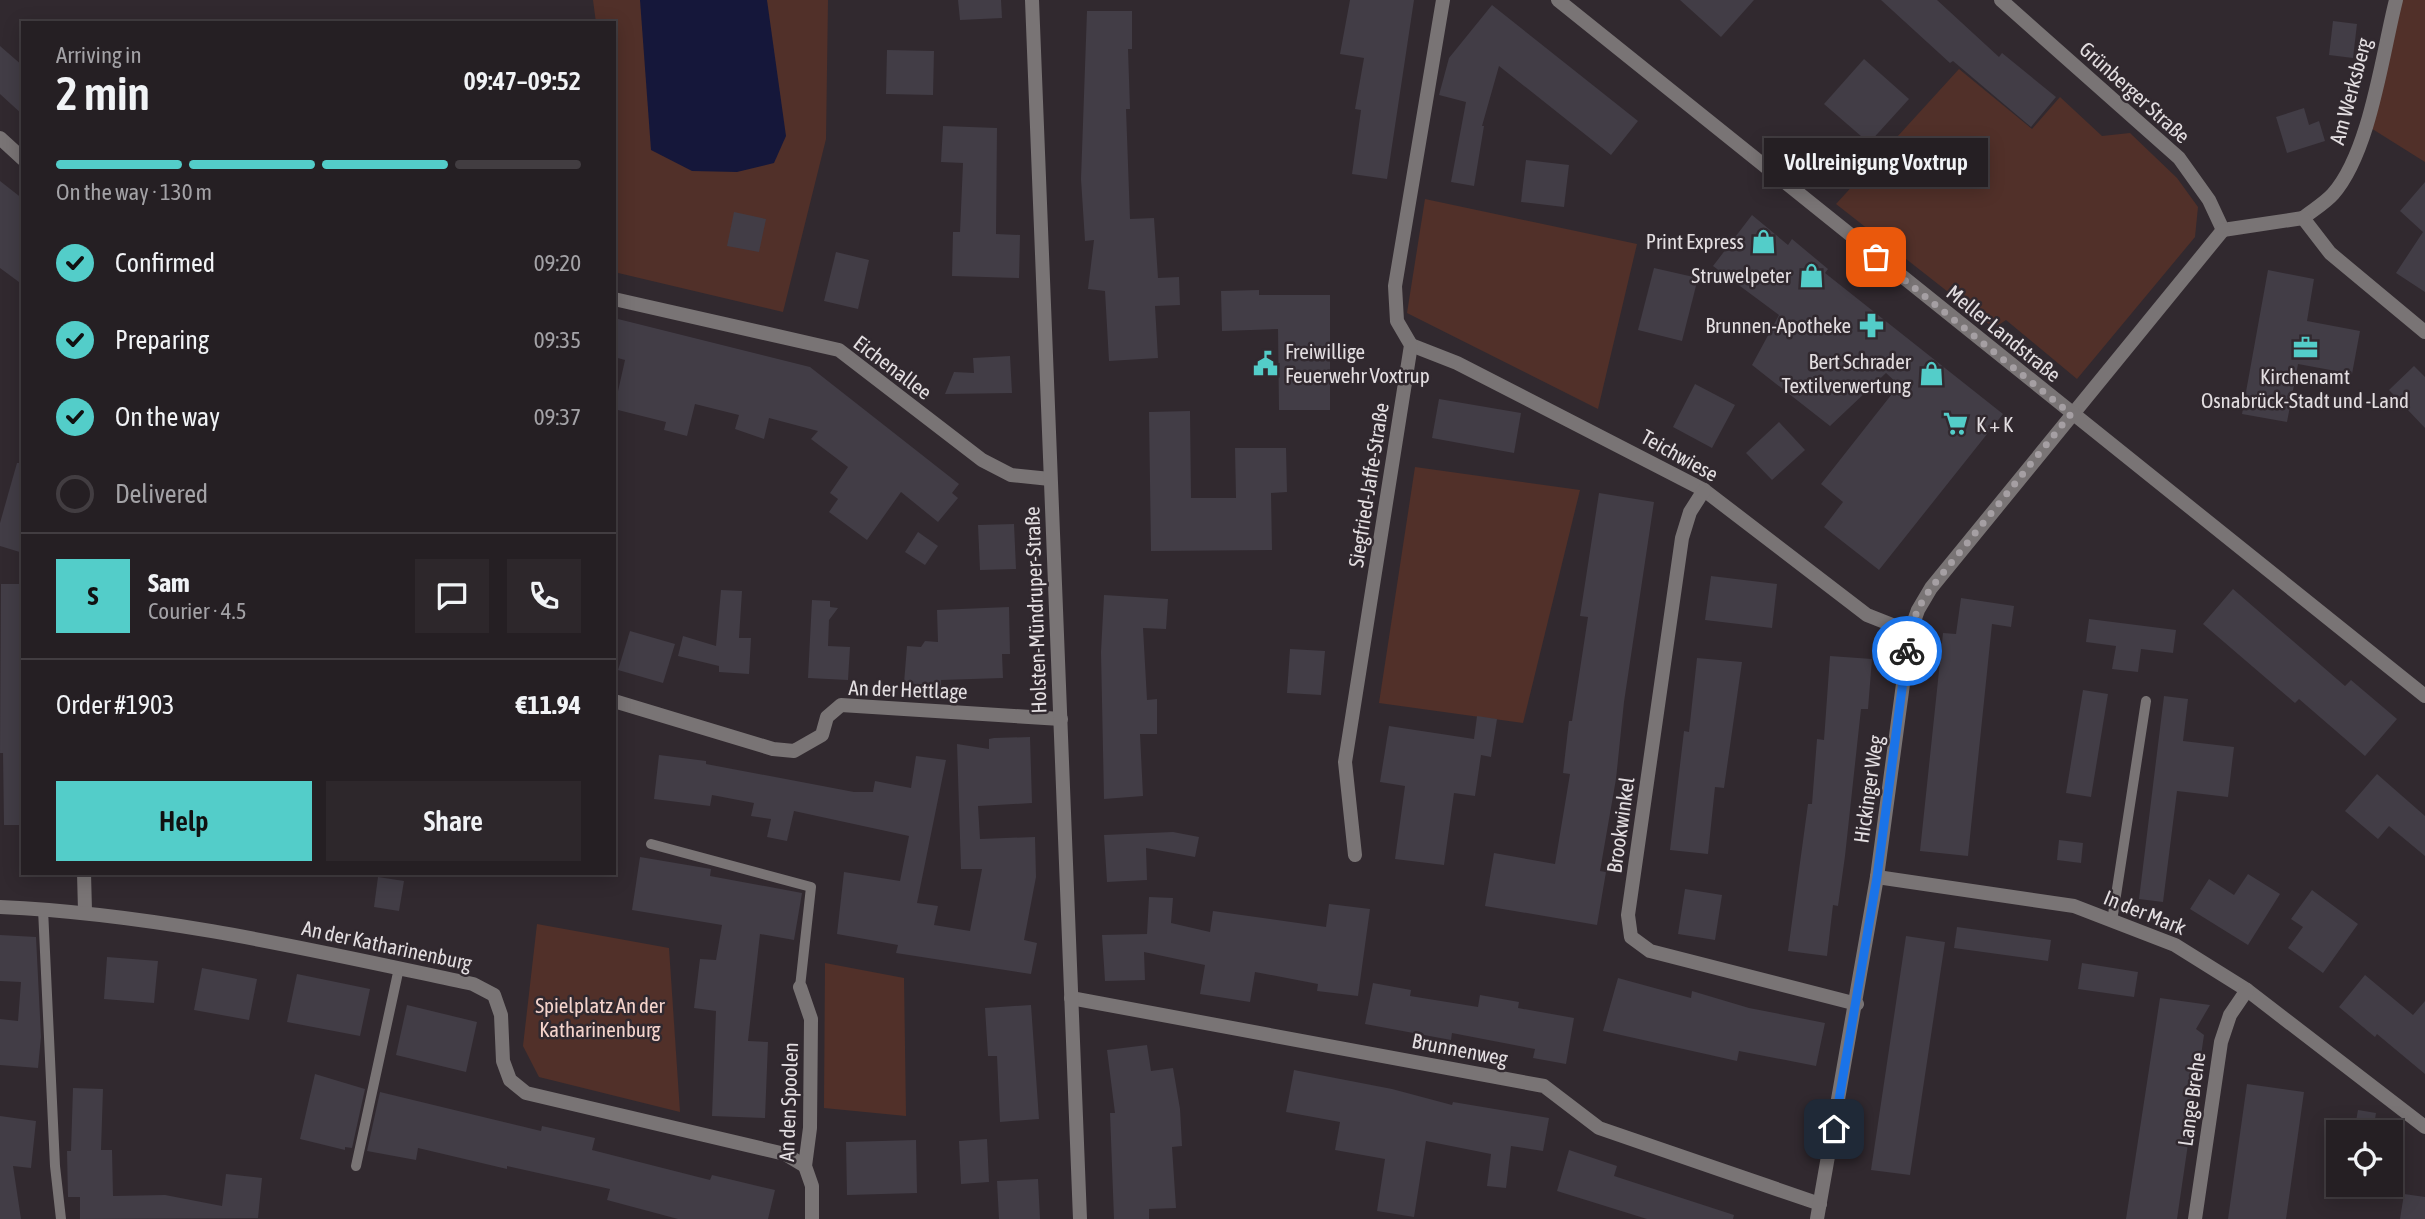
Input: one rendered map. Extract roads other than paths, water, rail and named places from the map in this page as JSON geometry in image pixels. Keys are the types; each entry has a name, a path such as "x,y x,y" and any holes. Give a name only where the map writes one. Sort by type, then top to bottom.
{"street":[{"name":"Holsten-Mündruper-Straße","path":"1032,0 1080,1219"},
{"path":"1411,345 1397,321 1395,286 1443,0"},
{"name":"Meller Landstraße","path":"1558,0 2425,696"},
{"name":"Grünberger Straße","path":"2001,0 2179,158 2209,200 2223,230"},
{"name":"Am Werksberg","path":"2304,218 2333,194 2353,161 2366,125 2396,0"},
{"path":"0,138 21,157"},
{"path":"2071,414 2223,230 2304,218 2330,253 2425,332"},
{"name":"Eichenallee","path":"616,299 839,351 982,460 1011,475 1051,479"},
{"name":"Teichwiese","path":"1411,345 1457,363 1704,490 1867,615 1910,632"},
{"name":"Siegfried-Jaffe-Straße","path":"1355,855 1345,762 1411,345"},
{"name":"Hickinger Weg","path":"1817,1219 1857,1004 1910,632 1917,610 1931,588 2071,414"},
{"name":"Brookwinkel","path":"1704,490 1690,512 1682,538 1628,915 1631,937 1650,951 1857,1004"},
{"name":"An der Hettlage","path":"616,702 773,749 794,751 822,736 827,717 841,705 1060,719"},
{"path":"84,875 85,911"},
{"name":"In der Mark","path":"1877,877 2074,906 2175,944 2246,990 2425,1127"},
{"name":"An der Katharinenburg","path":"0,907 85,911 260,939 473,984 494,995 501,1015 503,1061 510,1080 526,1093 785,1154 805,1166"},
{"name":"An den Spoolen","path":"800,987 811,1019 810,1128 805,1166 812,1186 812,1219"},
{"name":"Lange Brehe","path":"2195,1219 2221,1042 2230,1014 2246,990"},
{"name":"Brunnenweg","path":"1071,998 1544,1086 1599,1128 1820,1204"}],"lane":[{"path":"2112,920 2146,701"},
{"path":"651,844 810,887 800,987"},
{"path":"43,909 55,1166 61,1219"},
{"path":"356,1166 399,968"}],"place":[{"name":"Print Express","path":"1764,241"},
{"name":"Vollreinigung Voxtrup","path":"1876,257"},
{"name":"Struwelpeter","path":"1811,275"},
{"name":"Brunnen-Apotheke","path":"1871,325"},
{"name":"Kirchenamt Osnabrück-Stadt und -Land","path":"2305,347"},
{"name":"Freiwillige Feuerwehr Voxtrup","path":"1265,363"},
{"name":"Bert Schrader Textilverwertung","path":"1931,373"},
{"name":"K + K","path":"1956,424"}],"park label":[{"name":"Spielplatz An der Katharinenburg","path":"600,1017"}]}
